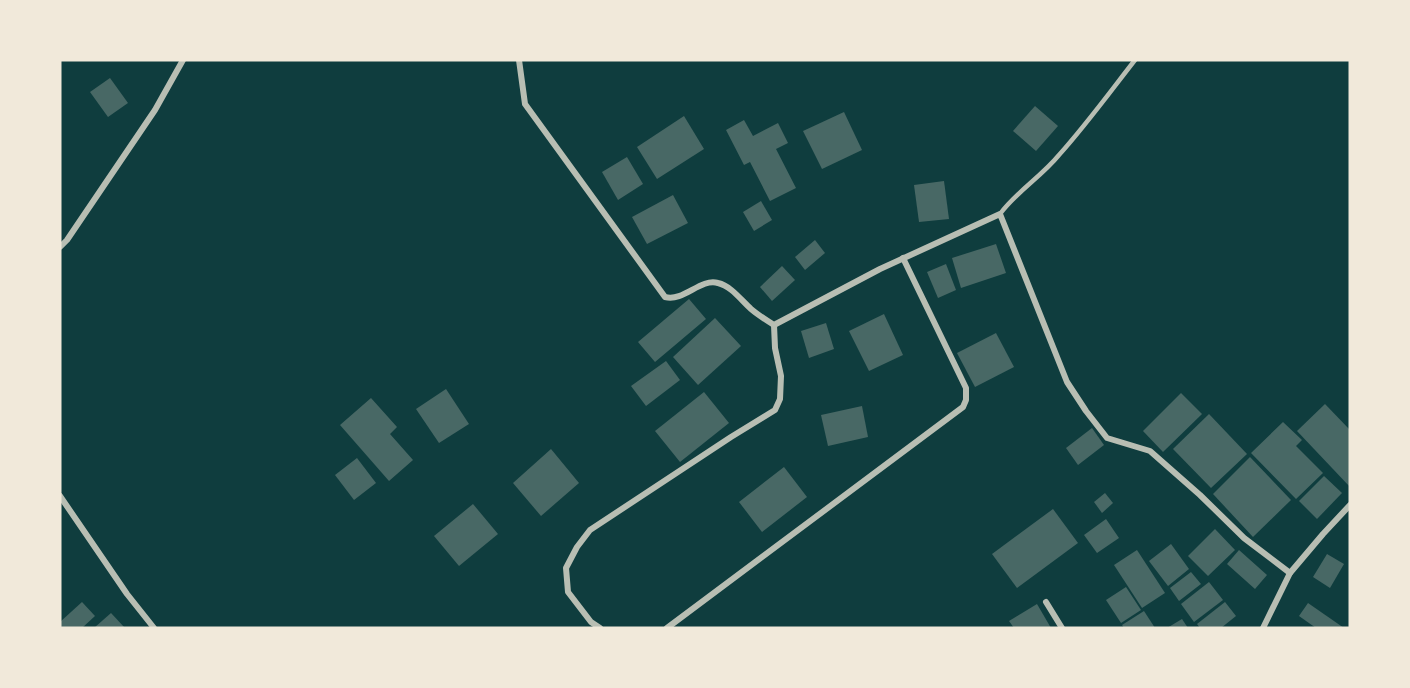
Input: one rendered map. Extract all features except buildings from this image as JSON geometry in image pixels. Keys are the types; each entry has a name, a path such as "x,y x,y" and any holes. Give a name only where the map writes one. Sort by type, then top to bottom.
{"street":[{"path":"60,247 155,110 183,60"},
{"path":"519,60 525,104 662,295 675,298 711,282 719,283 774,325"},
{"path":"774,325 903,258 1000,214 1067,382 1107,438 1150,451 1244,538 1290,573"},
{"path":"667,628 963,407 966,400 966,387 903,258"},
{"path":"600,628 591,622 568,592 566,568 577,547 590,530 731,436 775,410 780,399 781,376 775,348 774,325"},
{"path":"60,496 127,594 154,628"},
{"path":"1263,628 1290,573 1350,505"},
{"path":"1046,602 1062,628"}],"lane":[{"path":"1000,214 1010,200 1039,177 1059,156 1135,60"}]}
